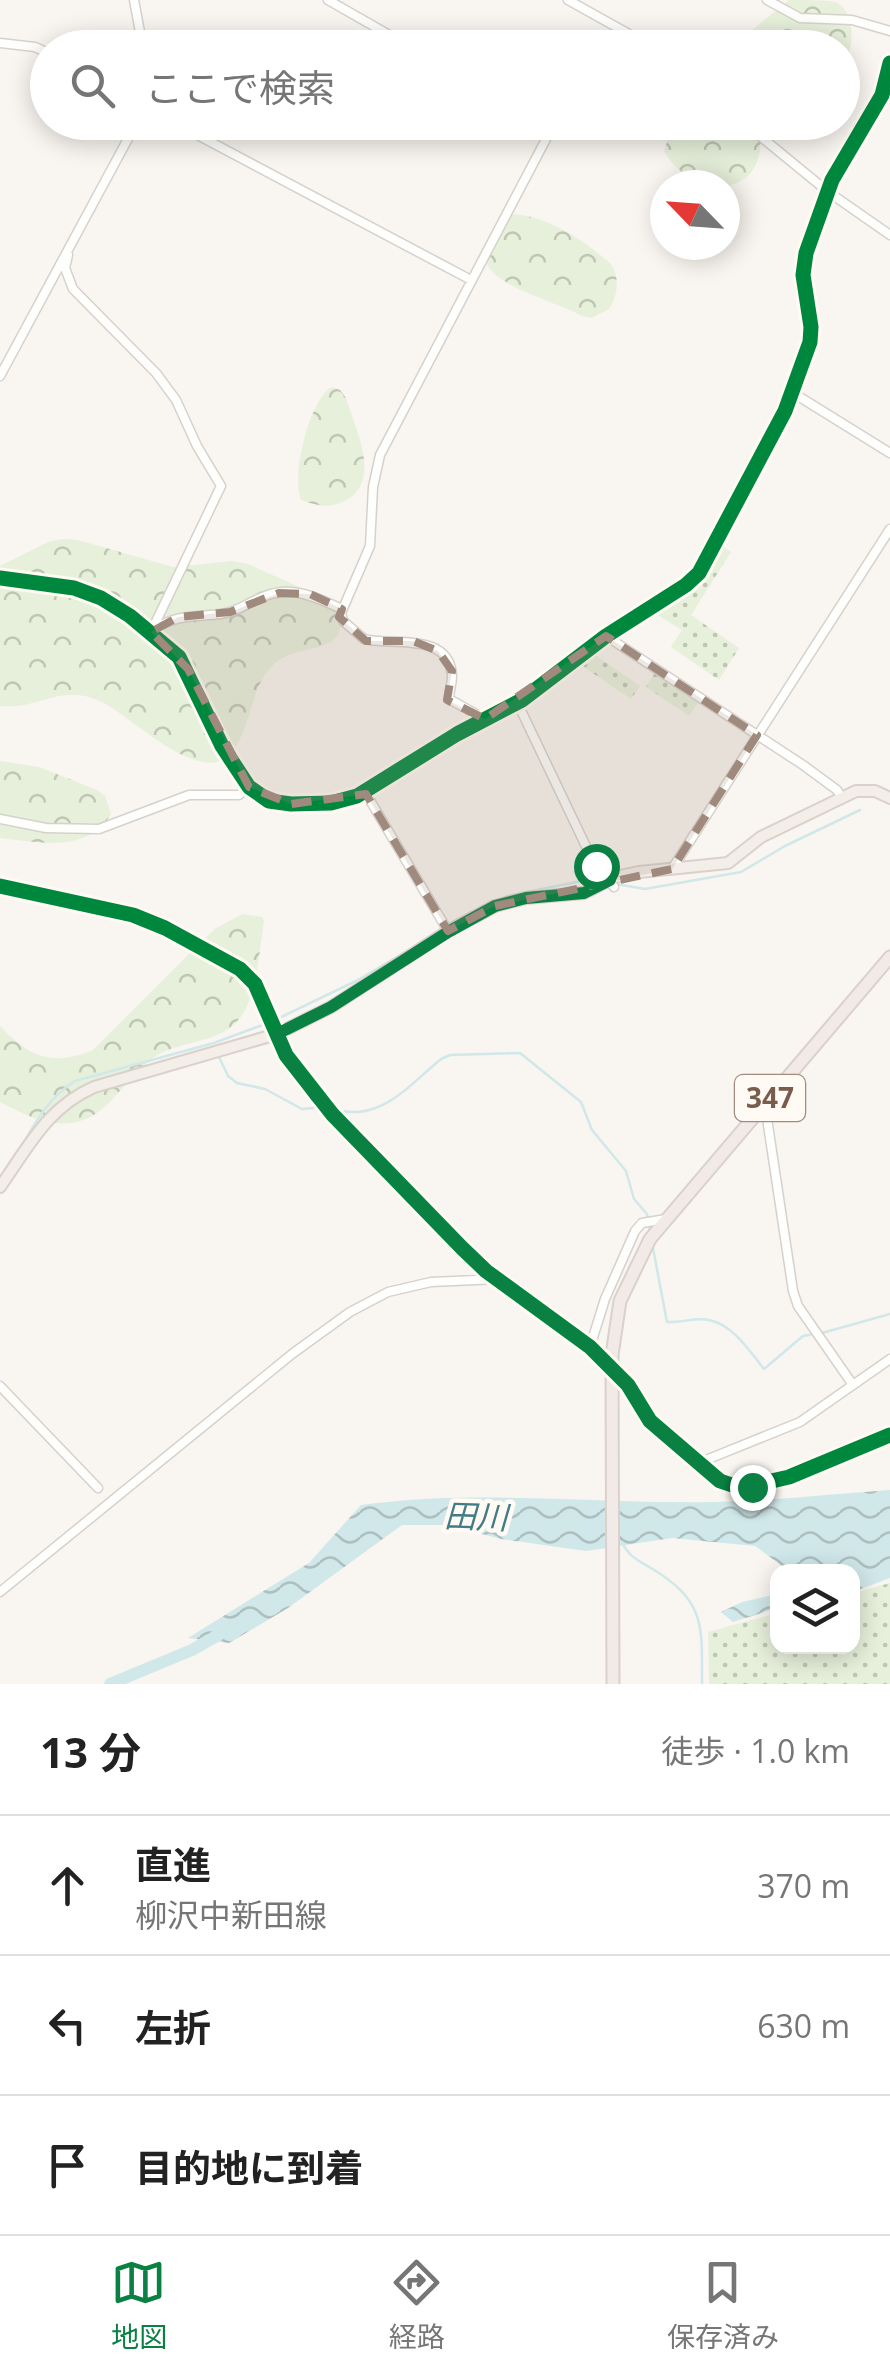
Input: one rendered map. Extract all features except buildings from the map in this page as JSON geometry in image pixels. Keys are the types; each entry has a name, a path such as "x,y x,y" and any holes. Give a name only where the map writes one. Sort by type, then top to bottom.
{"highway":[{"name":"347","path":"613,1684 612,1354 620,1302 660,1219 765,1104 890,957"}],"main road":[{"path":"0,1187 48,1118 68,1098 94,1087 227,1051 331,1007 495,906 526,898 584,893 672,869 728,863 761,837 856,790 875,791 890,798"}],"street":[{"path":"134,0 139,30"},
{"path":"328,0 380,30"},
{"path":"568,0 622,30"},
{"path":"767,0 800,18 852,20 890,30"},
{"path":"0,43 30,46"},
{"path":"860,133 886,88 890,62"},
{"path":"0,376 128,140"},
{"path":"206,140 471,280"},
{"path":"486,719 449,700 452,672 438,651 413,641 364,640 344,621 342,609 370,546 372,486 380,454 543,140"},
{"path":"765,140 890,236"},
{"path":"0,578 87,593 112,604 173,650 188,670 222,746 249,787 269,801 331,804 365,792 518,702 699,573 785,411 810,342 804,264 827,191 856,140"},
{"path":"68,254 66,268 72,289 156,373 176,400 221,486 150,632"},
{"path":"790,391 890,453"},
{"path":"672,869 890,530"},
{"path":"150,632 178,616 230,612 279,593 310,594 342,609"},
{"path":"606,636 757,735 837,790 842,798"},
{"path":"518,702 592,860 612,883"},
{"path":"0,818 46,828 98,830 188,796 238,795 249,787"},
{"path":"365,792 448,932"},
{"path":"0,886 134,915 240,968 255,984 286,1055 333,1115 462,1248 590,1347 628,1385 650,1422 727,1484 752,1487 789,1477 890,1435"},
{"path":"765,1104 786,1259 798,1306 853,1385"},
{"path":"590,1347 620,1260 642,1224 660,1219"},
{"path":"0,1592 292,1354 350,1312 388,1292 431,1282 498,1278"},
{"path":"701,1462 800,1422 890,1359"},
{"path":"0,1386 98,1488"}],"highlighted area":[{"path":"279,593 310,594 342,609 339,617 366,641 413,641 438,651 452,671 447,700 485,719 606,636 757,735 672,869 495,906 448,931 366,794 291,804 249,787 188,669 151,632 178,617 230,612"}],"green space":[{"path":"789,0 836,2 851,24 851,30 752,30"},
{"path":"668,140 760,140 754,168 740,181 740,170 676,167 664,151"},
{"path":"511,214 538,219 565,231 611,264 617,286 609,309 591,318 582,316 502,280 489,267 484,253 491,235"},
{"path":"331,387 346,398 360,438 364,466 357,491 341,503 324,506 301,500 298,474 309,423"},
{"path":"63,539 173,567 232,561 248,564 337,604 340,631 328,643 273,665 258,688 237,744 229,755 216,762 184,756 89,697 63,695 0,706 0,566 48,542"},
{"path":"721,545 731,552 691,615 739,648 719,680 671,647 682,630 651,611 695,584"},
{"path":"589,651 640,686 631,699 575,661"},
{"path":"656,671 700,700 689,716 646,687"},
{"path":"0,761 39,767 97,790 105,796 111,814 101,827 76,840 45,843 0,838"},
{"path":"243,914 262,917 264,921 250,998 231,1027 156,1056 101,1110 76,1122 37,1119 0,1102 0,1026 21,1045 42,1056 65,1058 93,1050 216,928"},
{"path":"890,1583 890,1684 709,1684 708,1632 770,1615 770,1654 860,1654 860,1591"}],"water":[{"path":"890,1490 890,1578 860,1589 860,1564 779,1564 755,1546 672,1538 586,1551 501,1539 448,1525 402,1525 288,1608 229,1643 188,1638 309,1563 361,1505 450,1498 670,1502"},
{"path":"770,1596 770,1610 733,1622 721,1612"}],"waterway":[{"path":"616,884 645,889 741,872 860,810"},
{"path":"464,917 507,896 592,879"},
{"path":"275,1020 356,981 414,947"},
{"path":"17,1154 49,1104 75,1081 214,1043 268,1023"},
{"path":"332,1109 349,1112 379,1107 450,1055 520,1053 581,1102 592,1130 626,1171 634,1199 647,1214 650,1231"},
{"path":"219,1057 228,1076 237,1083 265,1089 302,1109 324,1107"},
{"path":"652,1243 667,1322 704,1319 718,1323 741,1340 764,1369 803,1336 814,1334"},
{"path":"822,1333 890,1314"},
{"path":"622,1542 631,1555 669,1580 691,1604 700,1631 702,1684"},
{"name":"田川","path":"110,1684 220,1634"},
{"name":"田川","path":"114,1684 118,1681"}],"cycle path":[{"path":"860,132 882,95 890,63"},
{"path":"0,578 74,588 101,598 130,616 179,657 222,746 249,787 269,801 331,803 357,796 457,734 522,700 606,636 699,573 785,411 810,342 803,275 806,253 832,180 856,140"},
{"path":"0,886 133,915 240,969 255,984 286,1055 333,1115 486,1271 590,1347 628,1385 650,1421 720,1481 741,1488 789,1477 890,1435"}],"route":[{"path":"596,866 610,880 584,893 526,898 495,906 331,1007 277,1034 286,1055 316,1096 486,1271 590,1347 628,1385 650,1422 712,1475 734,1487 752,1487"}]}
